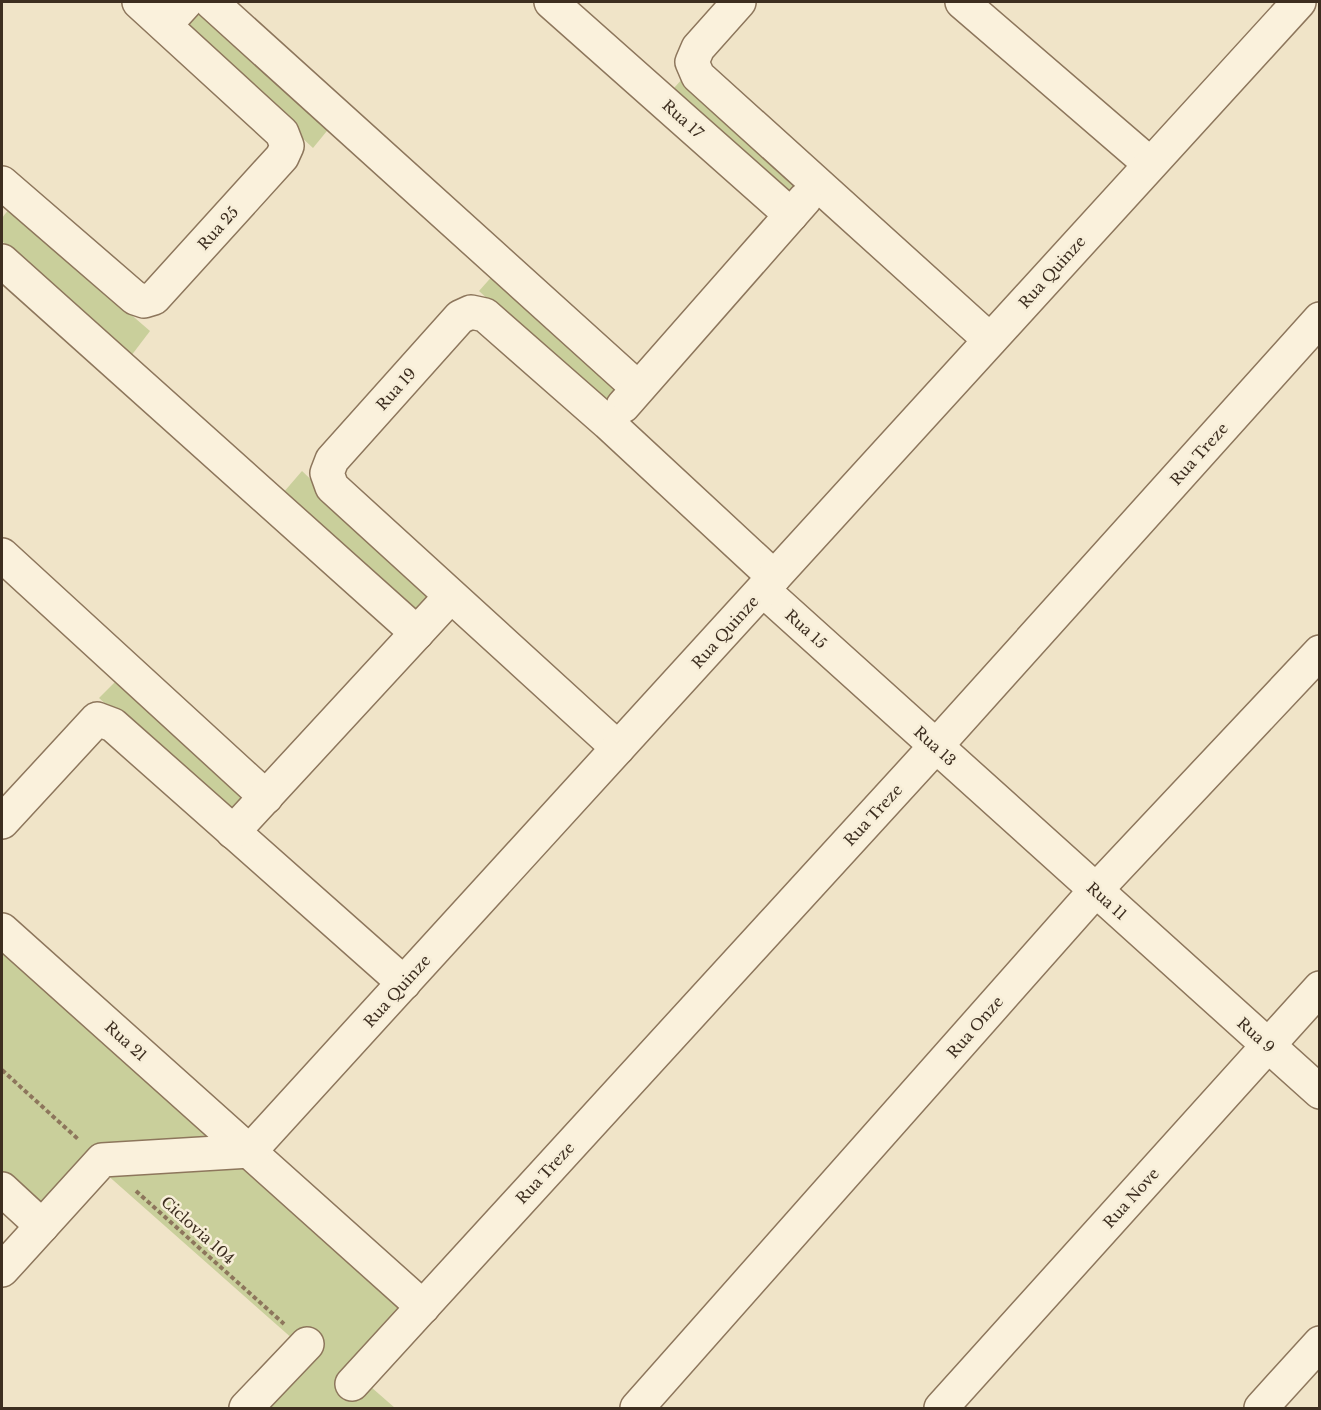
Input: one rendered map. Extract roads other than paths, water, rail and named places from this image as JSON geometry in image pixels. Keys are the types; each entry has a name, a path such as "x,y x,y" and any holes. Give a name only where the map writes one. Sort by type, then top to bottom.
{"street":[{"name":"Rua 25","path":"4,190 135,298 144,301 154,298 282,157 287,146 282,133 175,14 138,2"},
{"path":"211,2 638,388"},
{"name":"Rua 17","path":"551,2 791,215"},
{"path":"739,2 698,48 692,62 698,76 990,340"},
{"name":"Rua Quinze","path":"250,1152 1299,2"},
{"path":"980,7 1150,164"},
{"path":"608,423 818,184"},
{"path":"2,261 417,633"},
{"name":"Rua 19","path":"618,748 332,487 327,473 332,460 460,317 471,312 485,315 608,423 768,584"},
{"name":"Rua Treze","path":"352,1384 936,746 1320,319"},
{"path":"2,555 266,797"},
{"name":"Rua 15","path":"768,584 849,668"},
{"path":"233,832 450,597"},
{"name":"Rua Onze","path":"637,1408 1095,891 1320,652"},
{"name":"Rua 13","path":"849,668 1022,824"},
{"path":"2,822 97,719 112,725 404,983"},
{"name":"Rua 11","path":"1022,824 1193,978"},
{"name":"Rua 21","path":"2,930 250,1152"},
{"name":"Rua 9","path":"1193,978 1320,1092"},
{"name":"Rua Nove","path":"942,1408 1320,988"},
{"path":"2,1270 102,1160 250,1152 423,1307"},
{"path":"2,1189 42,1226"},
{"path":"1261,1408 1320,1343"},
{"path":"246,1408 307,1344"}]}
